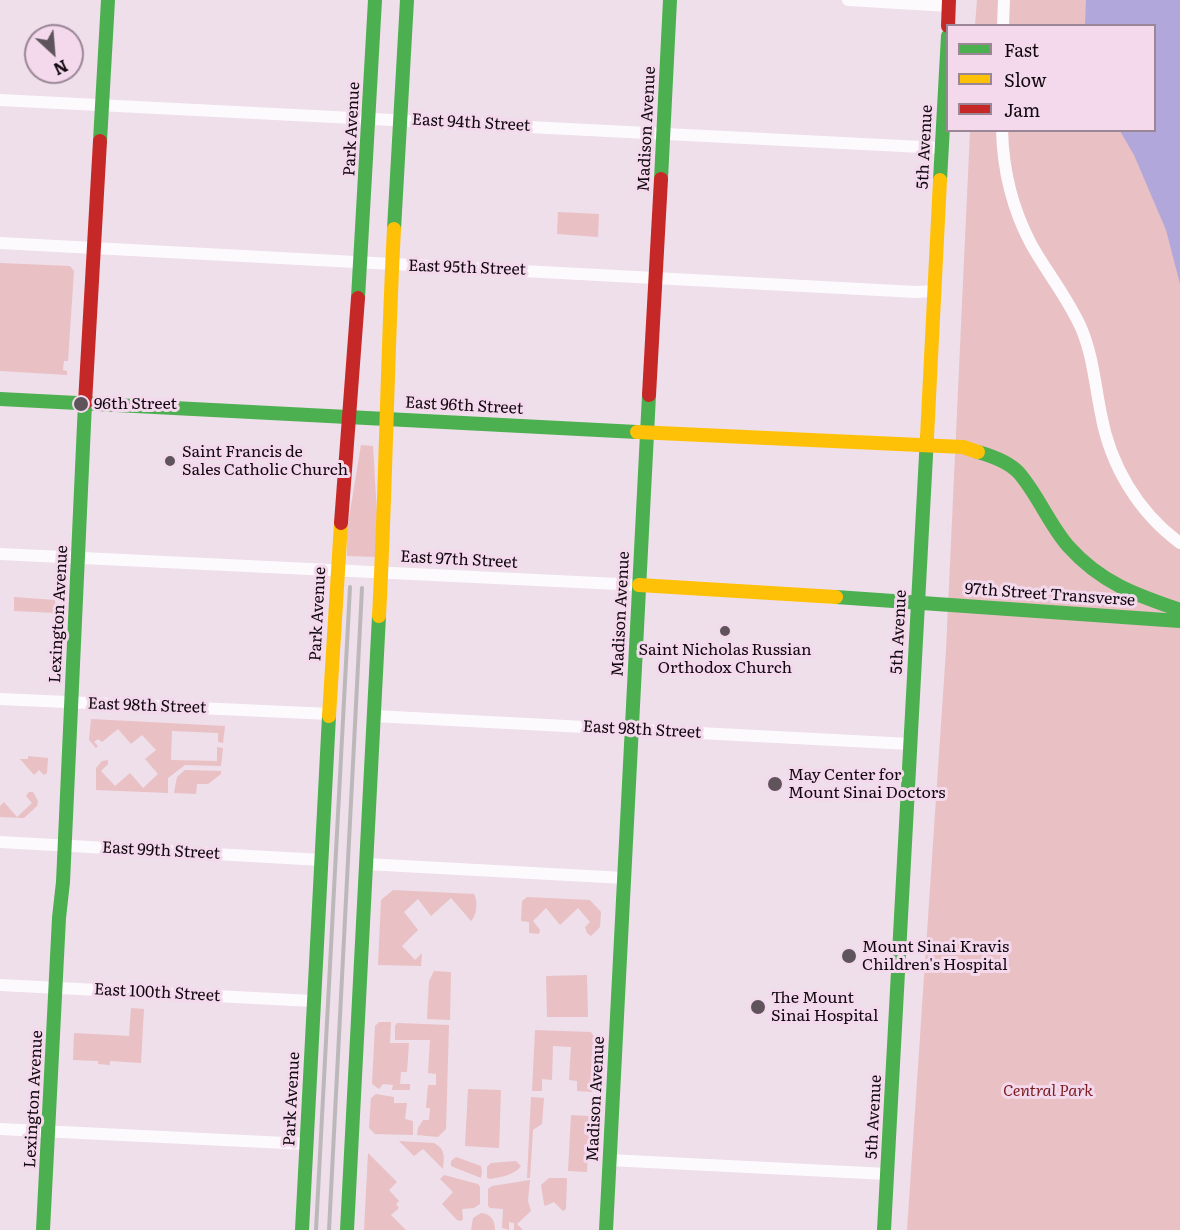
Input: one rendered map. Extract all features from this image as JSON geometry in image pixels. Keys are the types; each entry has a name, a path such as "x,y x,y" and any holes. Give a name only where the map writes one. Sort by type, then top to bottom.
{"main road":[{"name":"Lexington Avenue","path":"44,1230 108,0"},
{"name":"Park Avenue","path":"302,1230 337,571 361,263 375,0"},
{"path":"347,1230 381,573 388,419 388,346 407,0"},
{"name":"Madison Avenue","path":"606,1230 670,0"},
{"path":"948,24 949,3"},
{"name":"5th Avenue","path":"884,1230 946,68"},
{"name":"East 96th Street","path":"0,399 926,446"},
{"name":"97th Street Transverse","path":"926,446 963,447 986,453 1003,461 1018,472 1059,535 1087,564 1130,593 1180,610"},
{"name":"East 97th Street","path":"639,585 917,602"},
{"name":"97th Street Transverse","path":"917,602 1180,621"}],"street":[{"path":"848,0 949,3"},
{"path":"1003,24 1004,0"},
{"name":"East 94th Street","path":"0,100 941,148"},
{"path":"1002,132 1004,166 1012,200 1031,244 1065,298 1082,332 1094,371 1104,430 1116,464 1145,510 1180,543"},
{"name":"East 95th Street","path":"0,243 916,292 934,291"},
{"name":"East 97th Street","path":"0,554 639,585"},
{"name":"East 98th Street","path":"0,699 330,714"},
{"name":"East 98th Street","path":"374,716 910,744"},
{"name":"East 99th Street","path":"0,842 322,860"},
{"path":"366,864 624,878"},
{"name":"East 100th Street","path":"0,985 314,1001"},
{"path":"0,1129 306,1144"},
{"path":"609,1160 887,1174"}],"green space":[{"name":"Central Park","path":"977,0 1180,0 1180,1230 907,1230 946,650 970,132 1156,132 1156,24 975,24"},
{"path":"558,212 599,214 598,237 557,234"},
{"path":"0,263 70,266 74,271 68,361 64,361 63,370 67,371 67,375 0,371"},
{"path":"361,445 373,446 378,531 376,557 347,556 347,530"},
{"path":"14,597 55,600 56,613 14,611"},
{"path":"91,719 225,726 223,743 218,742 218,733 172,731 171,760 217,761 217,747 223,748 221,766 185,765 168,778 168,793 96,790 96,768 102,761 108,760 108,764 101,771 115,786 130,773 143,788 158,774 145,759 156,750 142,735 131,744 118,729 102,742 98,739 94,742 98,746 96,748 89,740"},
{"path":"28,756 48,758 47,773 44,775 39,770 34,775 20,759 28,759"},
{"path":"185,770 221,771 221,774 208,784 197,784 196,794 174,793 177,777"},
{"path":"29,792 33,792 38,801 37,806 24,818 0,817 0,806 4,802 17,817 32,803 26,796"},
{"path":"393,890 474,894 476,912 471,921 451,898 431,916 418,899 404,912 418,930 402,946 415,960 422,953 421,966 378,965 381,900"},
{"path":"527,897 590,900 601,912 600,927 591,936 585,927 590,922 578,908 560,925 546,908 533,921 540,930 539,934 529,933 529,922 521,921 522,901"},
{"path":"434,971 451,972 450,1020 427,1019 429,981"},
{"path":"587,975 588,1017 547,1017 546,976"},
{"path":"131,1008 144,1009 141,1063 110,1061 110,1065 98,1064 98,1061 73,1060 74,1033 129,1036"},
{"path":"379,1022 391,1022 390,1043 409,1043 407,1072 401,1072 400,1084 410,1084 410,1090 392,1090 393,1085 383,1084 379,1089 372,1084 375,1026"},
{"path":"397,1023 449,1025 446,1129 438,1137 417,1135 423,1120 429,1120 430,1108 426,1108 428,1085 436,1085 436,1074 428,1073 430,1040 395,1040"},
{"path":"535,1030 591,1032 594,1037 592,1092 577,1091 577,1081 569,1080 571,1047 553,1046 552,1080 542,1079 542,1091 532,1091"},
{"path":"468,1089 501,1090 499,1148 465,1146"},
{"path":"376,1094 394,1097 394,1103 407,1103 405,1119 413,1121 413,1135 375,1134 369,1128 371,1098"},
{"path":"531,1097 544,1098 542,1124 533,1130 530,1178 527,1178"},
{"path":"571,1115 590,1116 587,1172 568,1171"},
{"path":"399,1141 438,1145 443,1154 443,1169 423,1149 414,1156"},
{"path":"368,1153 397,1182 389,1190 399,1201 396,1204 399,1208 391,1215 406,1230 364,1230"},
{"path":"456,1157 481,1166 481,1178 451,1166 451,1161"},
{"path":"516,1161 521,1166 515,1172 487,1178 487,1167 491,1163"},
{"path":"444,1175 478,1184 480,1187 480,1204 474,1208 462,1209 463,1219 461,1221 457,1220 442,1204 453,1192 440,1179"},
{"path":"549,1178 567,1178 566,1209 563,1211 554,1202 545,1206 544,1204 541,1185"},
{"path":"530,1180 528,1201 531,1211 517,1224 523,1230 514,1230 514,1223 509,1222 509,1230 502,1228 503,1209 488,1206 488,1189 492,1186"},
{"path":"481,1213 492,1218 495,1230 471,1230 473,1218"}],"shaded area":[{"path":"1086,0 1180,0 1180,284 1166,230 1134,155 1121,132 1156,132 1156,24 1085,24"}],"railway":[{"path":"316,1230 350,587"},
{"path":"329,1230 362,588"}],"traffic: fast":[{"path":"100,141 108,0"},
{"path":"358,298 375,0"},
{"path":"394,229 407,0"},
{"path":"661,179 670,0"},
{"path":"940,180 946,72"},
{"path":"606,1230 649,395"},
{"path":"0,399 637,432"},
{"path":"43,1230 59,918 63,882 85,403"},
{"path":"884,1230 927,437"},
{"path":"978,452 1005,463 1019,473 1061,537 1093,570 1134,593 1180,610"},
{"path":"836,597 1180,621"},
{"path":"347,1230 379,616"},
{"path":"302,1230 329,716"}],"traffic: slow":[{"path":"927,437 940,180"},
{"path":"379,616 394,229"},
{"path":"637,432 963,447 978,452"},
{"path":"329,716 341,523"},
{"path":"639,585 836,597"}],"traffic: jam":[{"path":"948,24 949,0"},
{"path":"85,403 100,141"},
{"path":"649,395 661,179"},
{"path":"341,523 358,298"}],"place":[{"name":"96th Street","path":"81,404"},
{"name":"Saint Francis de Sales Catholic Church","path":"170,461"},
{"name":"Saint Nicholas Russian Orthodox Church","path":"725,631"},
{"name":"May Center for Mount Sinai Doctors","path":"775,784"},
{"name":"Mount Sinai Kravis Children's Hospital","path":"849,956"},
{"name":"The Mount Sinai Hospital","path":"758,1007"}]}
